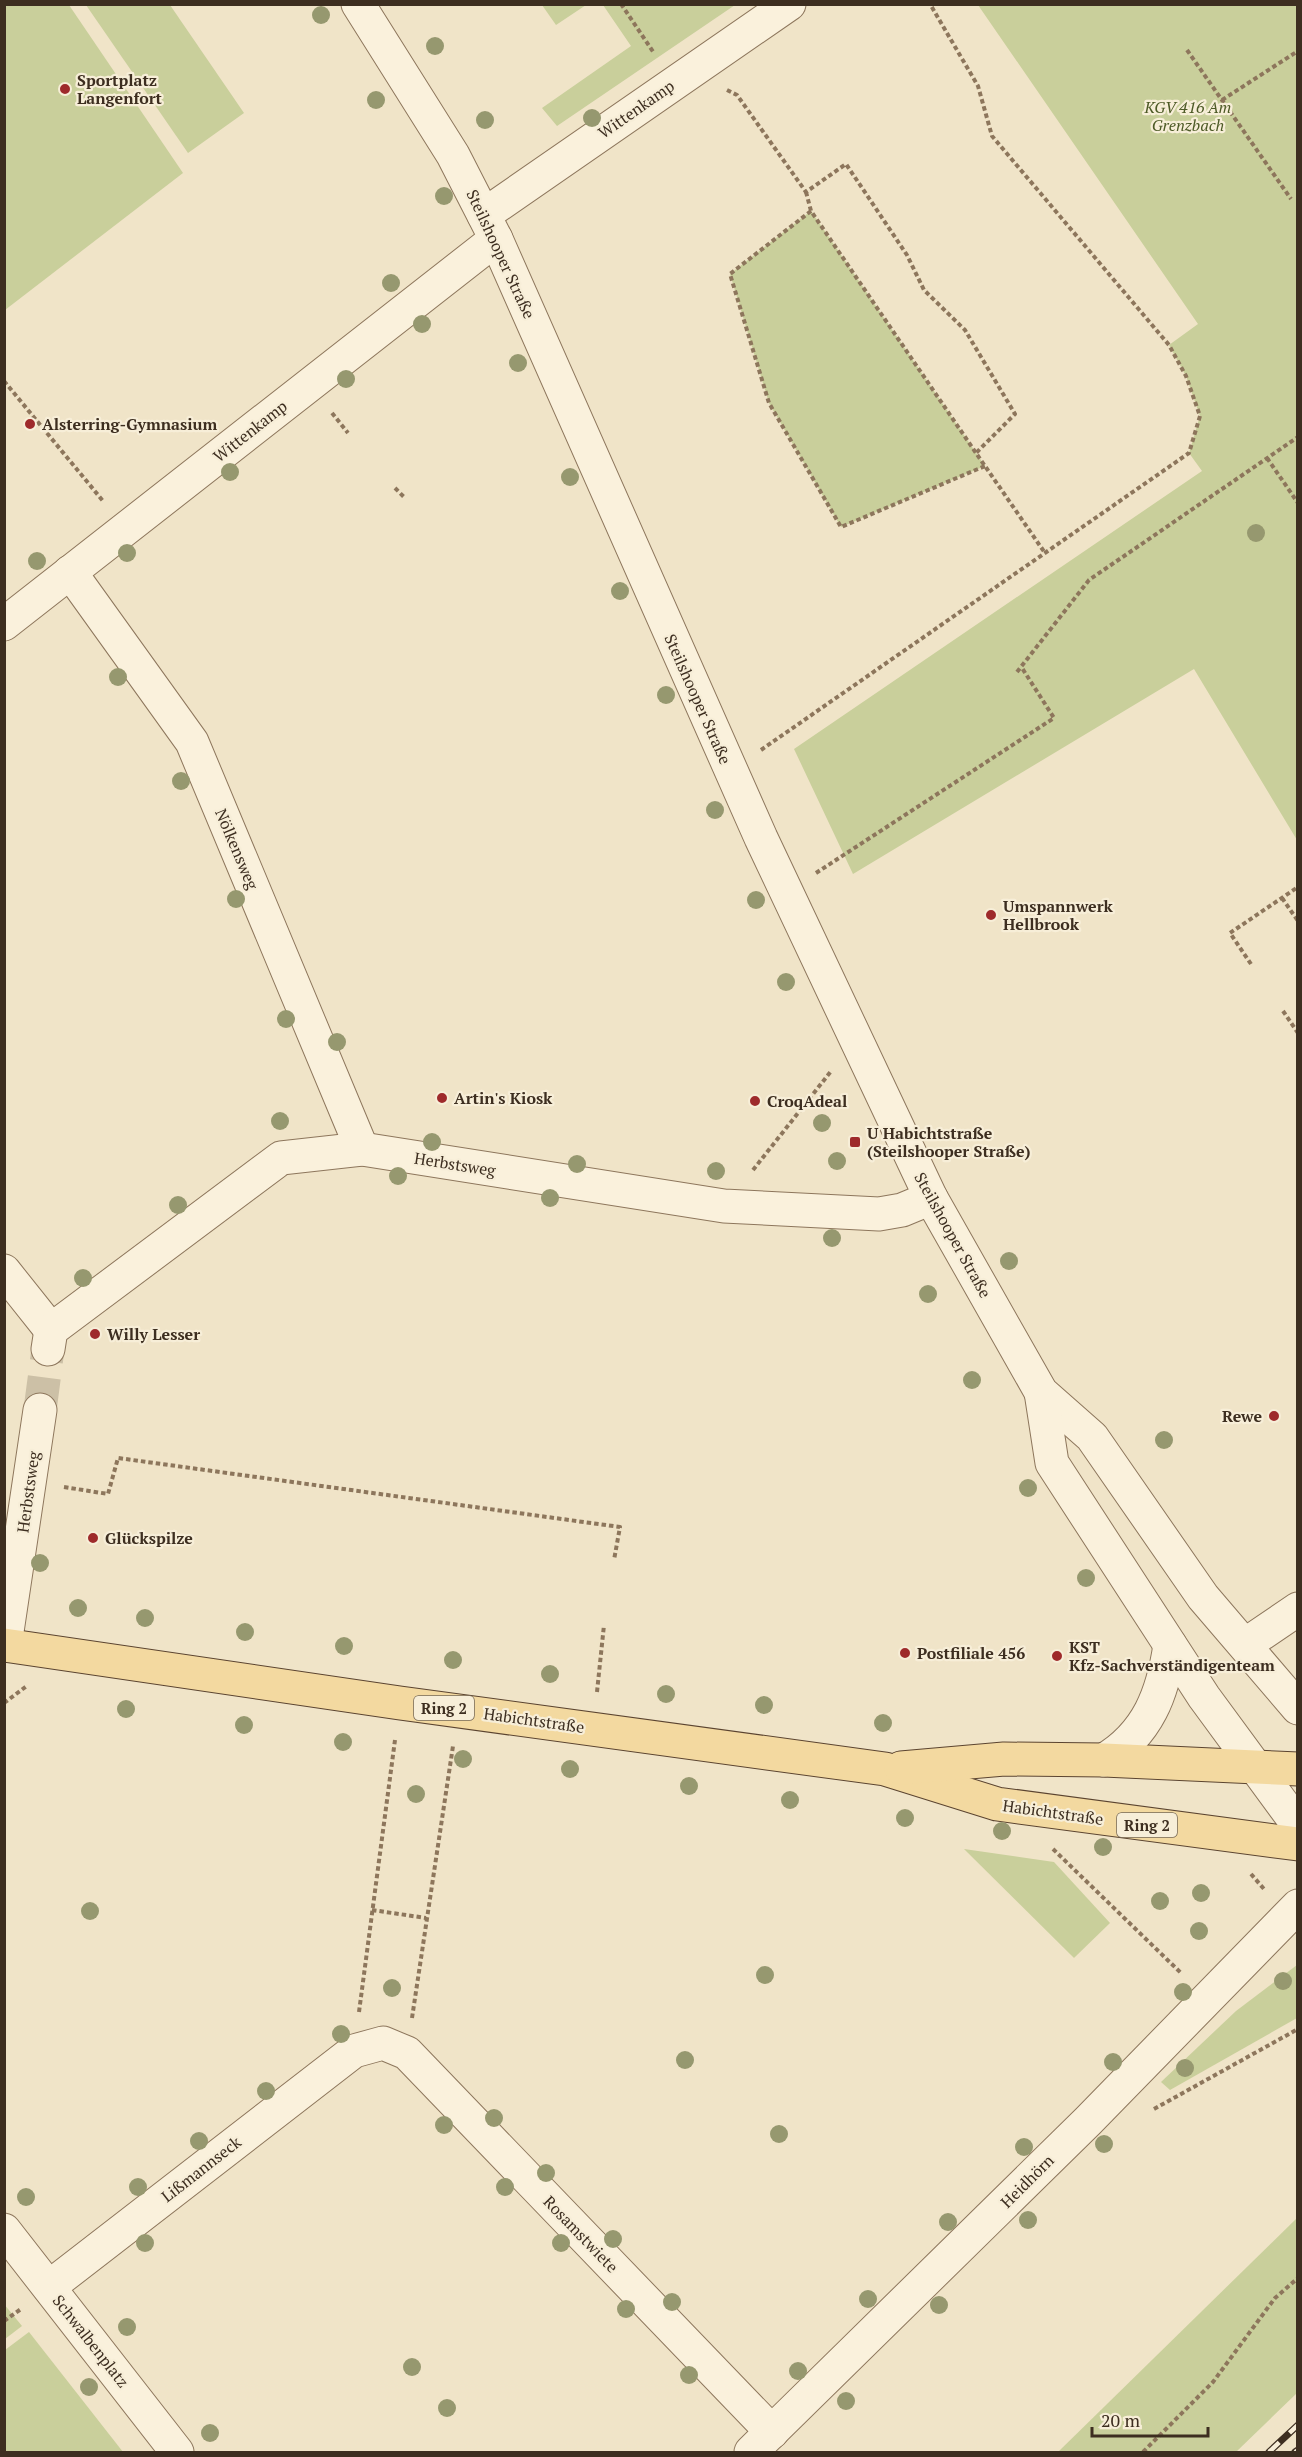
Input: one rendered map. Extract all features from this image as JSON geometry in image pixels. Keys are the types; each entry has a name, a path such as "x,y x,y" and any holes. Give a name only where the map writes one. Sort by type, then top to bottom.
{"main road":[{"name":"Habichtstraße","path":"5,1645 400,1703 885,1769 997,1804 1298,1844"},
{"name":"Habichtstraße","path":"885,1769 1004,1759 1253,1765 1298,1769"}],"street":[{"name":"Steilshooper Straße","path":"358,4 453,155 490,227 730,771 855,1041 931,1198 1041,1392 1092,1437 1203,1597 1298,1708"},
{"name":"Wittenkamp","path":"4,624 126,528 490,227 674,82 789,4"},
{"name":"Nölkensweg","path":"70,572 192,742 362,1149"},
{"name":"Herbstsweg","path":"4,1271 50,1339 281,1158 362,1149 724,1206 879,1214 902,1210 931,1198"},
{"name":"Steilshooper Straße","path":"1041,1392 1052,1463 1170,1645 1253,1765 1298,1825"},
{"name":"Herbstsweg","path":"5,1645 40,1410"},
{"path":"1245,1645 1298,1609"},
{"path":"1104,1760 1128,1743 1148,1719 1163,1683 1170,1645"},
{"name":"Heidhörn","path":"762,2442 1088,2121 1283,1900"},
{"name":"Rosamstwiete","path":"381,2049 762,2442"},
{"name":"Lißmannseck","path":"49,2287 381,2049"},
{"name":"Schwalbenplatz","path":"4,2230 177,2452"}],"path":[{"path":"621,4 674,82"},
{"path":"730,771 1189,453 1200,416 1186,376 1168,345 992,135 978,86 930,4"},
{"path":"1187,50 1291,199"},
{"path":"1222,100 1298,51"},
{"path":"737,95 806,192 811,211 1045,553"},
{"path":"806,192 846,164 907,255 924,290 965,330 982,356 1015,414 976,453"},
{"path":"811,211 729,274 769,403 841,527 985,466"},
{"path":"4,381 126,528"},
{"path":"1017,672 1089,580 1298,437"},
{"path":"1267,458 1298,503"},
{"path":"395,488 405,498"},
{"path":"786,893 1054,718 1022,668"},
{"path":"1251,964 1230,933 1298,887"},
{"path":"1282,898 1298,921"},
{"path":"1283,1011 1298,1033"},
{"path":"724,1206 855,1041"},
{"path":"29,1481 108,1494 118,1458 142,1461 620,1527 614,1560"},
{"path":"593,1728 604,1624"},
{"path":"381,2049 372,1910 400,1703"},
{"path":"381,2049 426,1918 459,1710"},
{"path":"1062,1856 1180,1972"},
{"path":"1249,1871 1283,1900"},
{"path":"372,1910 426,1918"},
{"path":"1149,2111 1298,2029"},
{"path":"1143,2452 1213,2382 1275,2298 1298,2278"}],"green space":[{"name":"Sportplatz Langenfort","path":"5,4 69,5 183,173 5,310"},
{"path":"86,5 170,5 244,113 188,153"},
{"path":"542,5 586,5 556,25"},
{"path":"603,5 735,5 557,126 542,108 631,46"},
{"name":"KGV 416 Am Grenzbach","path":"978,5 1297,5 1297,840 1194,669 853,874 794,749 1202,471 1189,453 1200,416 1186,376 1169,345 1198,324"},
{"path":"811,211 985,466 841,527 769,403 730,274"},
{"path":"964,1849 1054,1862 1110,1923 1074,1958"},
{"path":"1297,1965 1297,2018 1170,2090 1161,2082 1236,2011"},
{"path":"1297,2218 1297,2393 1236,2452 1058,2452"},
{"path":"4,2304 22,2326 5,2339 4,2339"},
{"path":"29,2332 123,2452 5,2452 5,2350"}],"tunnel":[{"path":"40,1410 48,1349"}],"railway":[{"path":"1269,2452 1298,2425"}],"place":[{"name":"Sportplatz Langenfort","path":"65,89"},
{"name":"Alsterring-Gymnasium","path":"30,424"},
{"name":"Umspannwerk Hellbrook","path":"991,915"},
{"name":"Artin's Kiosk","path":"442,1098"},
{"name":"CroqAdeal","path":"755,1101"},
{"name":"U Habichtstraße (Steilshooper Straße)","path":"855,1142"},
{"name":"Willy Lesser","path":"95,1334"},
{"name":"Rewe","path":"1274,1416"},
{"name":"Glückspilze","path":"93,1538"},
{"name":"Postfiliale 456","path":"905,1653"},
{"name":"KST Kfz-Sachverständigenteam","path":"1057,1656"}]}
